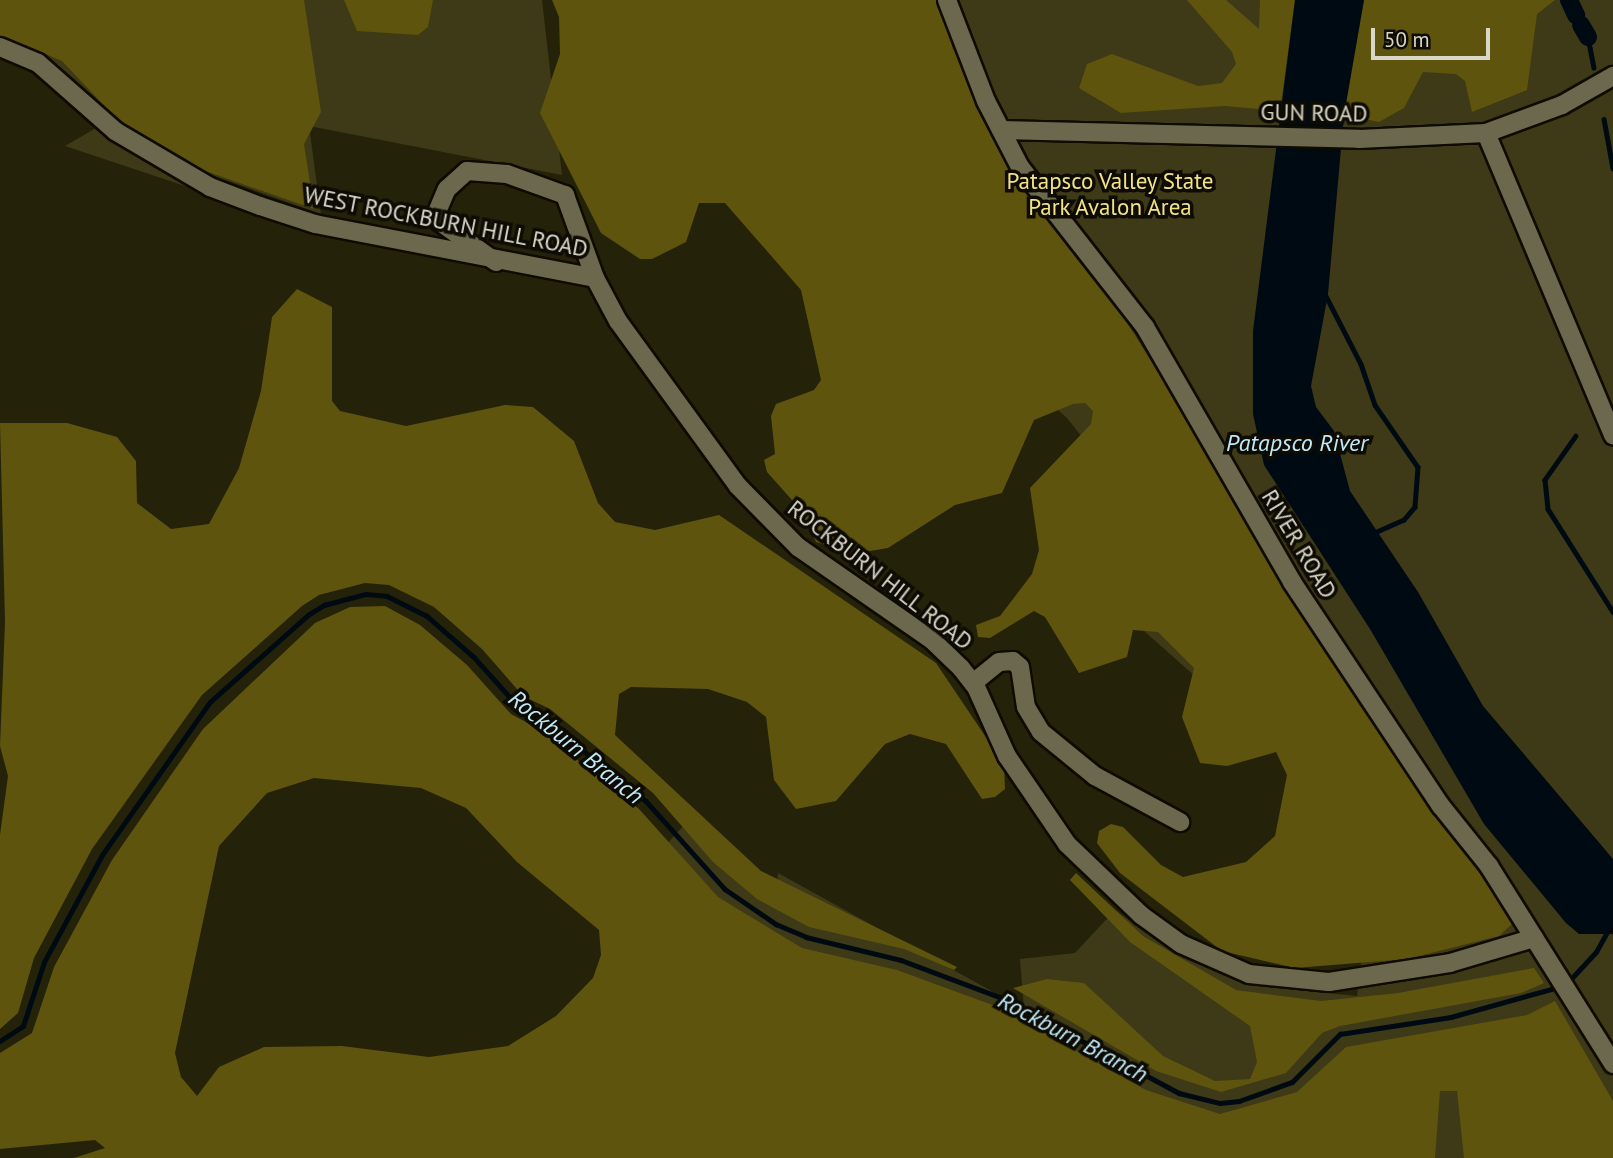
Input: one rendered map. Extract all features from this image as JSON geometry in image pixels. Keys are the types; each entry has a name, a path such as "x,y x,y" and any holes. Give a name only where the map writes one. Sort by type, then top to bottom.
{"street":[{"name":"RIVER ROAD","path":"947,0 1001,130 1058,220 1145,327 1292,582 1534,939 1613,1064"},
{"name":"WEST ROCKBURN HILL ROAD","path":"0,47 37,63 115,131 210,187 314,224 496,262 594,278"},
{"name":"GUN ROAD","path":"1001,130 1359,139 1486,133 1593,89 1613,76"},
{"path":"1593,89 1613,91"},
{"path":"1486,133 1613,435"},
{"name":"ROCKBURN HILL ROAD","path":"496,262 440,222 437,212 447,189 467,171 507,174 565,195 594,278 654,374 768,519 832,573 933,641 973,683 1007,756 1067,844 1141,915 1214,961 1249,974 1329,982 1450,963 1534,939"},
{"path":"973,683 999,662 1013,661 1020,667 1026,707 1041,732 1095,776 1180,822"}],"green space":[{"path":"0,0 542,0 562,175 309,126 321,214 203,172 194,189 65,146 115,117 45,55 0,38"},
{"name":"Patapsco Valley State Park Avalon Area","path":"781,0 1613,0 1613,1158 782,1158 652,860 697,811 776,896 778,873 1024,1009 1020,959 1075,953 1115,910 1175,953 1247,985 1357,996 1378,819 1259,733 1108,599 1107,468 1067,418 942,307"}],"shaded area":[{"path":"0,0 304,0 321,112 304,144 314,209 191,166 133,136 62,61 0,35"},
{"path":"344,0 433,0 428,27 418,35 357,31"},
{"path":"552,0 938,0 953,49 1007,161 1127,323 1444,821 1514,922 1499,936 1407,959 1295,968 1222,951 1120,873 1097,843 1099,831 1111,824 1123,827 1161,865 1183,877 1246,862 1275,836 1287,775 1276,752 1227,766 1200,763 1182,717 1194,668 1158,632 1133,630 1127,657 1079,673 1045,617 1034,611 990,638 978,637 976,625 1000,616 1032,574 1039,550 1030,488 1091,424 1093,411 1085,403 1073,404 1034,420 1002,493 955,505 888,548 852,554 816,542 799,508 767,472 764,460 775,454 771,416 776,404 814,390 821,380 801,290 725,203 699,203 686,242 652,259 640,259 601,233 540,113 560,54 559,17"},
{"path":"1187,0 1226,0 1259,29 1260,0 1295,0 1280,111 1225,106 1121,113 1079,88 1087,64 1112,54 1198,86 1222,83 1236,64 1232,52"},
{"path":"1364,0 1555,0 1537,14 1527,90 1472,112 1465,81 1456,74 1423,72 1404,108 1379,122 1344,115"},
{"path":"297,289 332,307 332,401 340,411 406,426 505,405 533,407 574,441 598,503 615,522 655,530 719,515 936,663 1004,764 1005,789 995,797 982,799 946,744 910,734 885,744 836,801 796,809 774,780 766,717 747,702 708,689 631,687 619,694 615,735 761,871 957,967 954,970 904,949 809,927 757,899 713,862 653,793 550,709 523,696 482,649 434,607 389,585 365,583 319,595 302,606 202,695 92,849 34,958 18,1013 0,1029 0,835 8,776 0,746 5,622 0,423 67,423 117,437 136,461 137,503 171,529 209,524 239,468 261,391 272,317"},
{"path":"385,606 420,625 467,665 511,714 537,728 639,809 718,897 802,948 897,970 998,1007 1146,1090 1220,1114 1297,1092 1346,1047 1527,1015 1555,1001 1613,1101 1613,1158 1464,1158 1457,1091 1440,1091 1435,1158 74,1158 105,1148 95,1140 0,1149 0,1053 32,1033 54,967 112,860 203,729 315,623 350,607","holes":["314,778 421,788 466,808 517,862 599,930 601,955 593,978 556,1016 508,1046 429,1057 342,1046 264,1047 219,1067 197,1096 181,1077 175,1053 219,846 267,793"]},
{"path":"1076,873 1143,936 1236,990 1321,1001 1398,993 1534,968 1544,983 1521,993 1340,1026 1322,1033 1286,1073 1221,1092 1156,1071 1013,988 1047,979 1084,983 1163,1056 1215,1081 1250,1079 1257,1062 1250,1026 1130,942 1070,880"}],"water":[{"name":"Patapsco River","path":"1295,0 1364,0 1344,115 1328,294 1311,386 1316,407 1334,431 1350,491 1418,592 1483,706 1613,859 1613,934 1579,934 1566,923 1484,824 1370,629 1264,465 1253,414 1253,331"}],"waterway":[{"path":"1569,0 1576,15"},
{"path":"1581,25 1588,37"},
{"path":"1588,37 1594,67"},
{"path":"1604,119 1613,168"},
{"path":"1326,296 1361,364 1375,405 1418,467 1415,507 1404,520 1373,534"},
{"path":"1576,436 1545,480 1548,509 1613,612"},
{"name":"Rockburn Branch","path":"0,1041 23,1026 44,962 102,855 210,702 308,615 324,605 366,594 387,596 427,616 474,657 517,705 543,718 646,801 725,889 776,924 806,937 901,960 1002,998 1179,1093 1220,1103 1239,1101 1292,1082 1340,1034 1451,1017 1555,988"},
{"path":"1569,981 1596,952 1613,921"}]}
